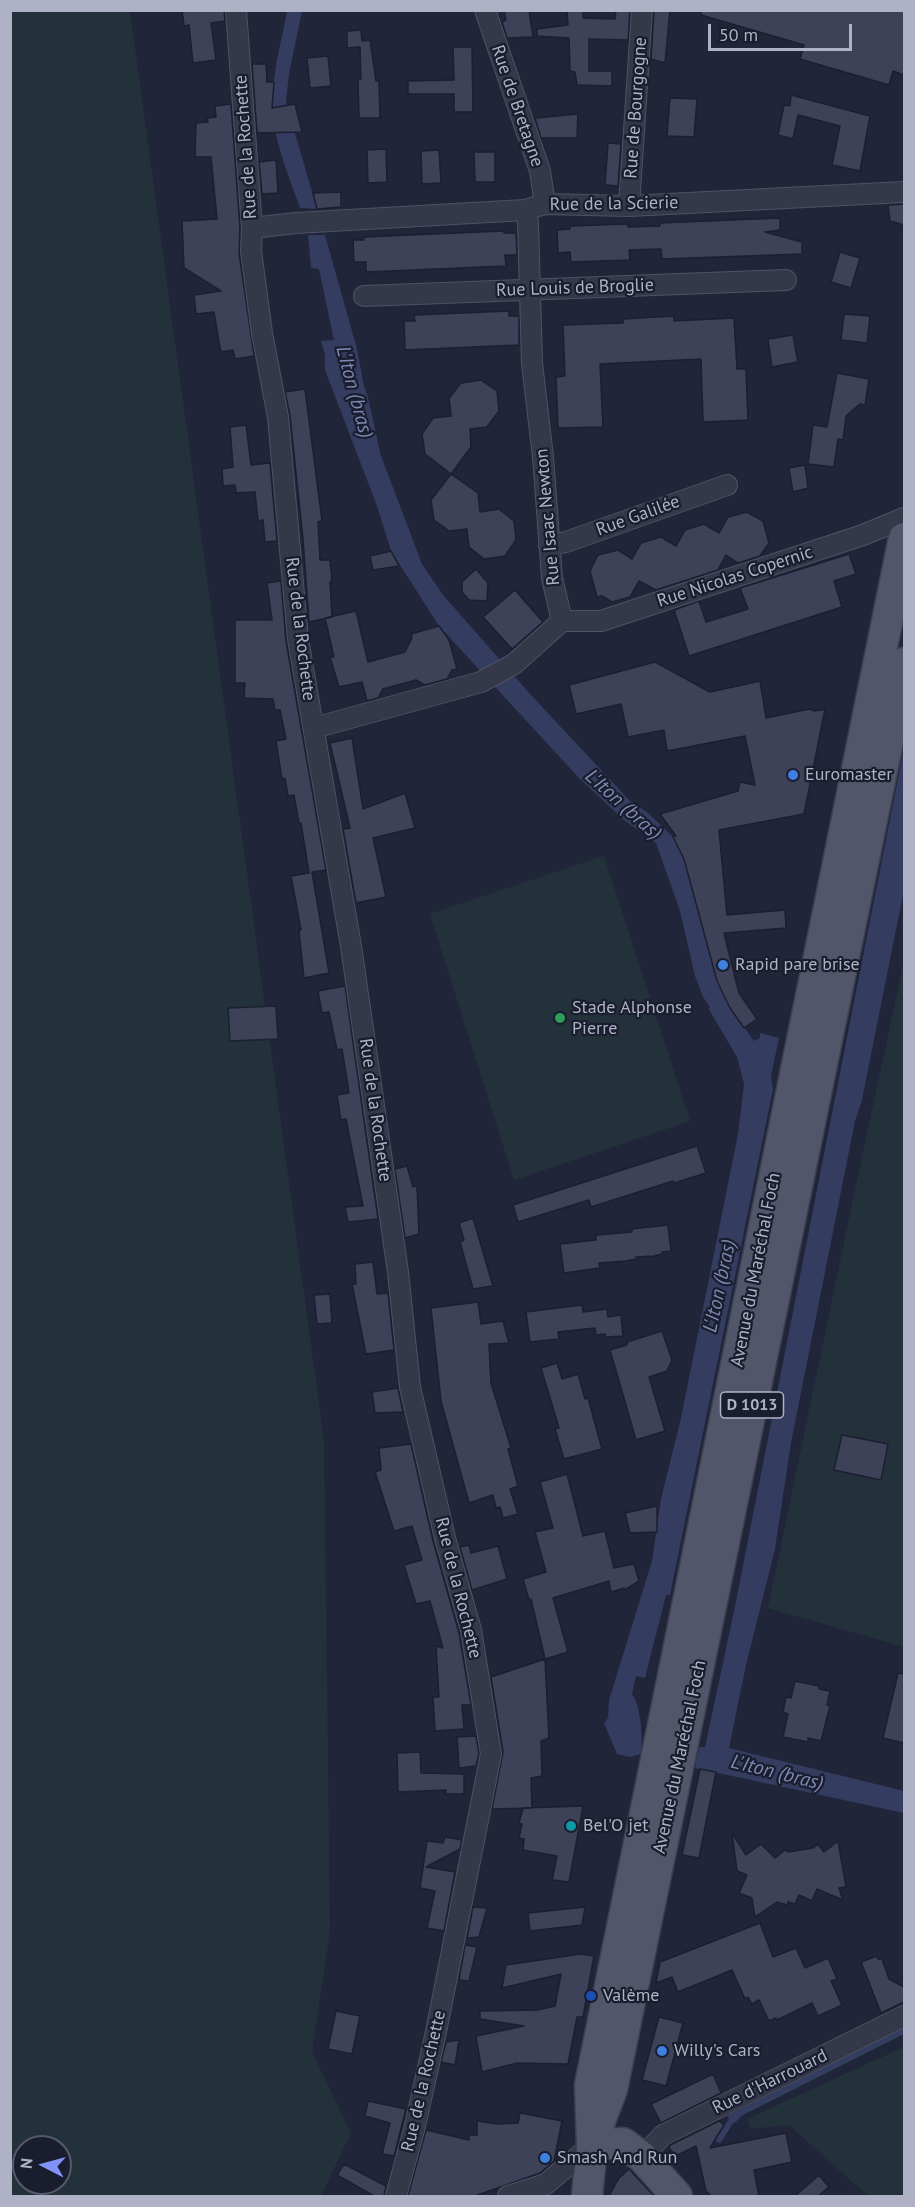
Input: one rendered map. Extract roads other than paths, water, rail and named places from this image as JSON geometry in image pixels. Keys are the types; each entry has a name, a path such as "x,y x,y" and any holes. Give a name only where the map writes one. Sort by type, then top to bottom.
{"main road":[{"name":"Avenue du Maréchal Foch","path":"587,2196 592,2145 590,2085 904,538"},
{"name":"Avenue du Maréchal Foch","path":"572,2196 612,2089 904,663"},
{"path":"592,2145 623,2143 642,2157 677,2196"}],"street":[{"name":"Rue de la Rochette","path":"236,10 252,228 251,251 262,333 278,417 298,639 351,946 399,1272 410,1388 445,1538 471,1630 491,1754 436,2032 414,2130 396,2196"},
{"name":"Rue de Bretagne","path":"485,10 540,171 545,204"},
{"name":"Rue de Bourgogne","path":"629,206 642,10"},
{"name":"Rue de la Scierie","path":"252,228 296,223 525,210 545,204 629,206 904,192"},
{"name":"Rue Isaac Newton","path":"525,210 528,222 532,363 543,457 552,578 562,621"},
{"name":"Rue Louis de Broglie","path":"364,296 786,280"},
{"name":"Rue Galilée","path":"549,545 566,542 727,485"},
{"name":"Rue Nicolas Copernic","path":"562,621 601,621 863,535 904,518"},
{"path":"314,728 481,682 514,664 562,621"},
{"name":"Rue d'Harrouard","path":"642,2157 663,2135 904,2016"},
{"path":"508,2196 546,2184 592,2145"}],"water":[{"path":"287,11 302,11 289,74 286,102 317,209 300,208 277,139 273,115 273,89"},
{"path":"308,235 325,235 357,349 381,456 422,564 443,595 531,695 630,801 647,812 673,837 684,859 717,981 732,1010 754,1041 760,1038 760,1033 779,1038 771,1076 773,1089 670,1595 666,1595 645,1678 636,1676 632,1694 639,1714 642,1747 641,1754 630,1757 617,1754 604,1723 608,1718 609,1700 652,1561 661,1499 681,1418 738,1134 744,1084 737,1057 708,1008 710,1007 703,997 695,976 680,911 656,843 624,820 579,778 439,626 391,551 377,506 325,370 325,355 321,341 334,340 319,269 311,268"},
{"path":"904,748 904,890 791,1443 775,1549 746,1665 729,1748 904,1791 904,1813 695,1768 699,1747 705,1747 734,1611"},
{"path":"904,2027 904,2034 743,2115 733,2123 727,2116"}],"waterway":[{"name":"L'Iton (bras)","path":"719,2140 731,2121 736,2118"}],"place":[{"name":"Euromaster","path":"793,775"},
{"name":"Rapid pare brise","path":"723,965"},
{"name":"Stade Alphonse Pierre","path":"560,1018"},
{"name":"Bel'O jet","path":"571,1826"},
{"name":"Valème","path":"591,1996"},
{"name":"Willy's Cars","path":"662,2051"},
{"name":"Smash And Run","path":"545,2158"}]}
